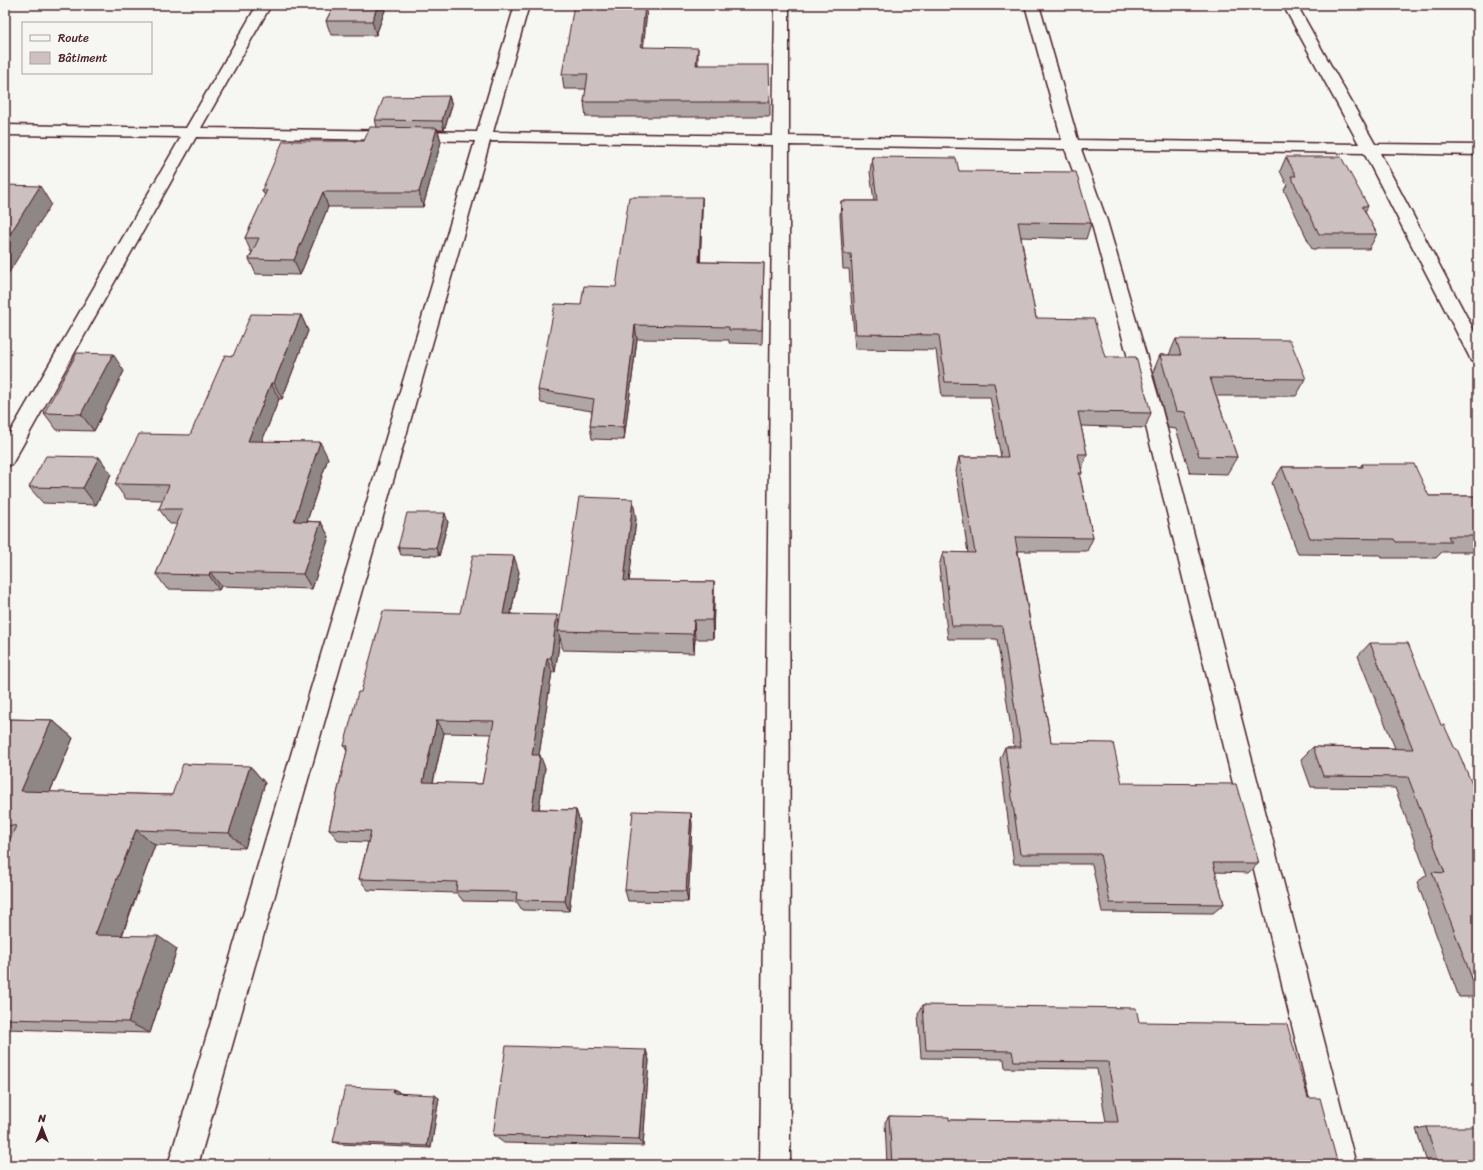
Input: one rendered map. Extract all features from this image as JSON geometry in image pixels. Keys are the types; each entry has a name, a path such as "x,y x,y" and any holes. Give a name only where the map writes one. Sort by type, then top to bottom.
{"street":[{"path":"5,459 264,5"},
{"path":"183,1165 522,5"},
{"path":"775,1165 782,5"},
{"path":"1032,5 1071,144 1100,221 1151,406 1341,1165"},
{"path":"1290,5 1368,148 1478,356"},
{"path":"5,130 1478,150"}],"building":[{"path":"334,5 378,5 372,21 326,21"},
{"path":"574,5 645,5 641,47 698,48 696,65 769,65 770,102 584,102 588,74 562,74"},
{"path":"449,96 442,121 375,120 384,97"},
{"path":"370,127 437,128 419,192 323,192 294,260 249,259 259,238 245,238 267,190 262,190 283,141 364,141"},
{"path":"872,157 956,158 959,171 1076,172 1091,223 1018,222 1036,318 1094,319 1105,357 1136,357 1151,413 1078,412 1087,454 1078,454 1082,473 1079,473 1093,538 1015,537 1051,742 1113,743 1122,783 1236,784 1259,863 1213,863 1224,904 1110,903 1100,854 1020,854 1005,747 1021,747 1002,626 952,626 943,552 975,553 959,457 1008,457 994,383 945,382 939,335 856,334 851,254 844,254 841,201 877,201"},
{"path":"1286,157 1341,157 1368,206 1362,206 1377,234 1319,234 1291,176 1296,176"},
{"path":"5,185 40,186 5,242"},
{"path":"629,197 702,197 699,262 764,263 762,330 729,330 729,327 635,325 623,427 590,426 594,399 538,390 555,304 581,305 584,286 616,287"},
{"path":"251,314 301,315 274,383 271,383 248,441 320,442 294,521 321,522 303,574 210,572 209,575 156,574 183,509 159,509 169,485 115,484 139,434 190,435 225,355 233,356"},
{"path":"1176,339 1290,340 1306,379 1210,378 1237,457 1199,456 1185,412 1176,411 1160,355 1181,355"},
{"path":"77,353 113,354 81,414 44,413"},
{"path":"46,456 99,457 83,488 29,487"},
{"path":"1362,464 1414,464 1429,496 1478,496 1478,536 1448,536 1451,542 1396,542 1394,539 1310,538 1282,467 1363,467"},
{"path":"579,497 633,499 624,581 714,582 712,620 694,620 693,634 558,631"},
{"path":"407,513 445,513 436,548 398,547"},
{"path":"473,555 514,556 503,614 557,615 551,658 547,658 532,755 540,755 532,809 576,810 565,901 516,900 517,892 456,891 457,882 359,879 371,831 329,829 348,746 344,746 358,692 361,692 383,611 460,613","holes":["437,720 494,721 482,784 423,782"]},
{"path":"1370,643 1408,643 1441,725 1444,725 1455,749 1457,749 1478,798 1478,989 1476,989 1432,872 1445,873 1408,777 1323,776 1313,747 1413,749"},
{"path":"5,719 52,720 21,791 172,795 183,764 250,766 229,833 136,830 95,935 158,936 128,1022 5,1019 5,850 16,826 5,825"},
{"path":"633,811 691,813 686,891 625,890"},
{"path":"923,1005 1136,1008 1139,1022 1287,1024 1308,1098 1320,1098 1338,1165 892,1165 889,1116 949,1117 949,1120 1118,1122 1108,1062 1014,1061 1012,1051 926,1050"},
{"path":"506,1046 646,1050 639,1139 493,1135"},
{"path":"345,1087 394,1089 393,1093 435,1095 427,1146 333,1142"},
{"path":"1426,1127 1475,1127 1478,1137 1478,1165 1439,1165"}]}
